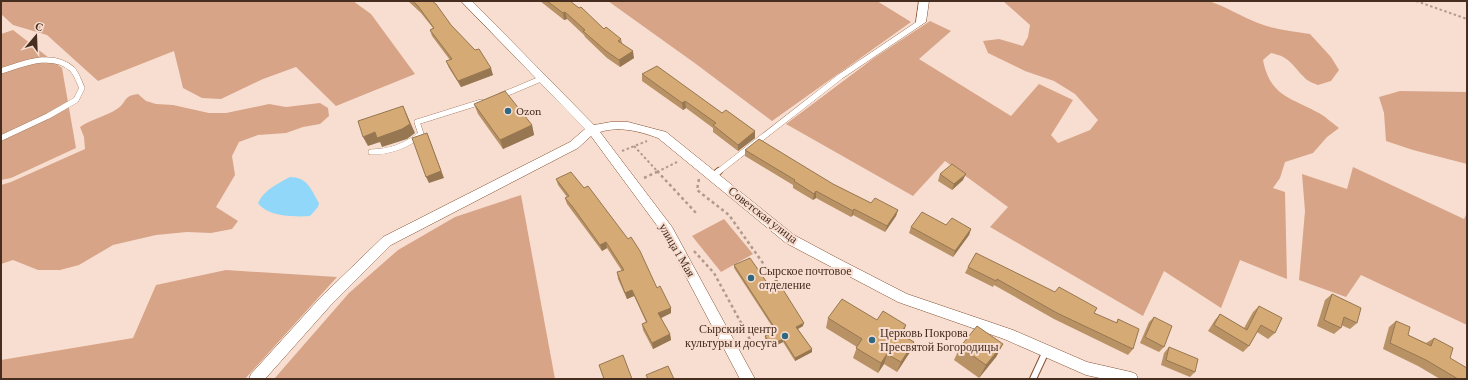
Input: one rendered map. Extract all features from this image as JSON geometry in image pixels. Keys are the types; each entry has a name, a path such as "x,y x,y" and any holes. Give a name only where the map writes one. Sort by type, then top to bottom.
{"street":[{"path":"256,379 325,302 387,241 574,145 592,130 543,78 466,1"},
{"path":"921,22 924,1"},
{"name":"Советская улица","path":"592,130 613,126 644,128 662,136 790,239 832,262 903,298 1008,334 1086,368 1130,379"},
{"name":"улица 1 Мая","path":"592,130 668,231 748,379"}],"lane":[{"path":"713,176 786,116 894,39 921,22"},
{"path":"1,71 40,60 60,61 73,69 82,88 76,100 48,116 1,138"},
{"path":"496,98 543,78"},
{"path":"371,152 385,153 410,143 422,134 417,122 489,100"},
{"path":"1033,379 1046,351"}],"path":[{"path":"1416,1 1467,19"},
{"path":"620,152 649,140 643,136"},
{"path":"634,146 697,214"},
{"path":"617,147 625,157"},
{"path":"672,157 683,166"},
{"path":"646,185 642,179 677,162"},
{"path":"694,175 699,179 697,190 729,215 772,276"},
{"path":"689,245 714,274 753,345"}],"shaded area":[{"path":"1,1 353,1 371,14 415,74 336,106 296,67 263,79 221,99 202,98 183,88 174,51 98,81 47,35 13,25 1,14"},
{"path":"608,1 877,1 911,22 772,121"},
{"path":"1003,1 1209,1 1264,25 1310,34 1331,57 1339,70 1331,81 1318,85 1310,82 1286,59 1271,53 1263,60 1266,72 1276,88 1290,99 1322,115 1339,128 1327,137 1313,153 1285,162 1280,178 1273,188 1285,192 1287,279 1240,260 1221,308 1164,271 1143,316 990,227 1008,207 945,161 913,196 786,124 874,58 930,21 951,31 919,59 1011,116 1039,84 1073,100 1051,135 1058,143 1090,130 1098,120 1075,94 1054,81 1025,71 988,53 983,41 999,39 1023,46 1028,37 1030,25"},
{"path":"13,30 62,68 76,148 11,178 1,180 1,34"},
{"path":"1400,91 1467,92 1467,164 1413,150 1386,141 1384,113 1379,97"},
{"path":"138,94 146,101 156,104 173,105 209,113 226,113 269,104 286,107 320,103 328,108 329,116 320,124 303,127 286,133 258,135 239,142 232,156 235,175 216,207 238,221 232,229 211,233 187,232 156,235 113,245 79,265 60,270 38,270 13,260 1,264 1,185 85,149 84,137 80,127 112,112 120,107 129,96"},
{"path":"1353,167 1464,219 1467,213 1467,325 1361,275 1346,297 1299,280 1305,211 1302,174 1347,189"},
{"path":"521,195 555,379 274,379 349,293 398,250 455,217"},
{"path":"724,219 753,254 721,272 692,236"},
{"path":"226,270 337,277 245,379 1,379 1,360 133,338 156,285"}],"water":[{"path":"290,177 301,179 305,182 319,203 318,207 310,216 275,214 262,208 258,203 267,191"}],"building":[{"path":"413,1 432,1 436,4 451,25 475,50 479,49 491,68 458,81 446,61 452,59 430,30 434,28"},
{"path":"547,1 570,1 579,8 581,7 604,29 606,27 621,39 618,41 633,51 619,60 583,31 585,30 565,12 563,13"},
{"path":"657,66 722,113 726,110 755,131 738,145 713,125 716,123 685,101 682,103 642,74"},
{"path":"505,91 532,125 500,140 474,104"},
{"path":"403,106 410,124 402,129 377,138 375,132 363,137 358,121"},
{"path":"427,133 441,171 426,177 412,138"},
{"path":"759,139 833,184 871,203 875,198 898,210 887,226 854,209 853,211 816,191 814,194 794,181 795,180 745,150"},
{"path":"952,164 966,174 954,184 940,174"},
{"path":"571,172 584,188 588,186 628,239 631,237 640,251 657,288 660,286 671,308 658,313 670,334 652,343 642,324 647,322 632,290 625,293 617,272 624,270 606,242 600,245 565,198 569,196 556,179"},
{"path":"922,212 946,225 952,218 971,229 955,251 911,227"},
{"path":"976,253 1055,292 1059,287 1097,308 1094,313 1117,323 1118,319 1139,329 1133,349 1057,313 997,279 996,281 968,267"},
{"path":"750,258 768,284 777,280 804,323 796,327 812,349 795,358 783,339 771,345 765,336 776,330 734,265"},
{"path":"1332,294 1361,308 1357,323 1344,317 1341,328 1324,320"},
{"name":"Церковь Покрова Пресвятой Богородицы","path":"842,299 877,320 883,311 906,325 900,334 914,342 901,362 887,354 881,363 856,348 862,339 828,318"},
{"path":"1259,306 1282,318 1275,333 1261,325 1249,346 1214,325 1220,314 1247,330"},
{"path":"1154,317 1172,326 1164,347 1145,337"},
{"path":"1396,321 1410,327 1408,335 1431,346 1434,338 1453,348 1450,358 1467,368 1467,379 1458,379 1426,360 1390,343"},
{"path":"977,326 1003,344 986,365 960,347"},
{"path":"1169,347 1198,359 1195,372 1166,360"},
{"path":"623,355 632,379 604,379 599,365"},
{"path":"668,366 674,379 648,379 646,375"}],"place":[{"name":"Ozon","path":"508,111"},
{"name":"Сырское почтовое отделение","path":"751,278"},
{"name":"Сырский центр культуры и досуга","path":"785,336"},
{"name":"Церковь Покрова Пресвятой Богородицы","path":"872,340"}]}
